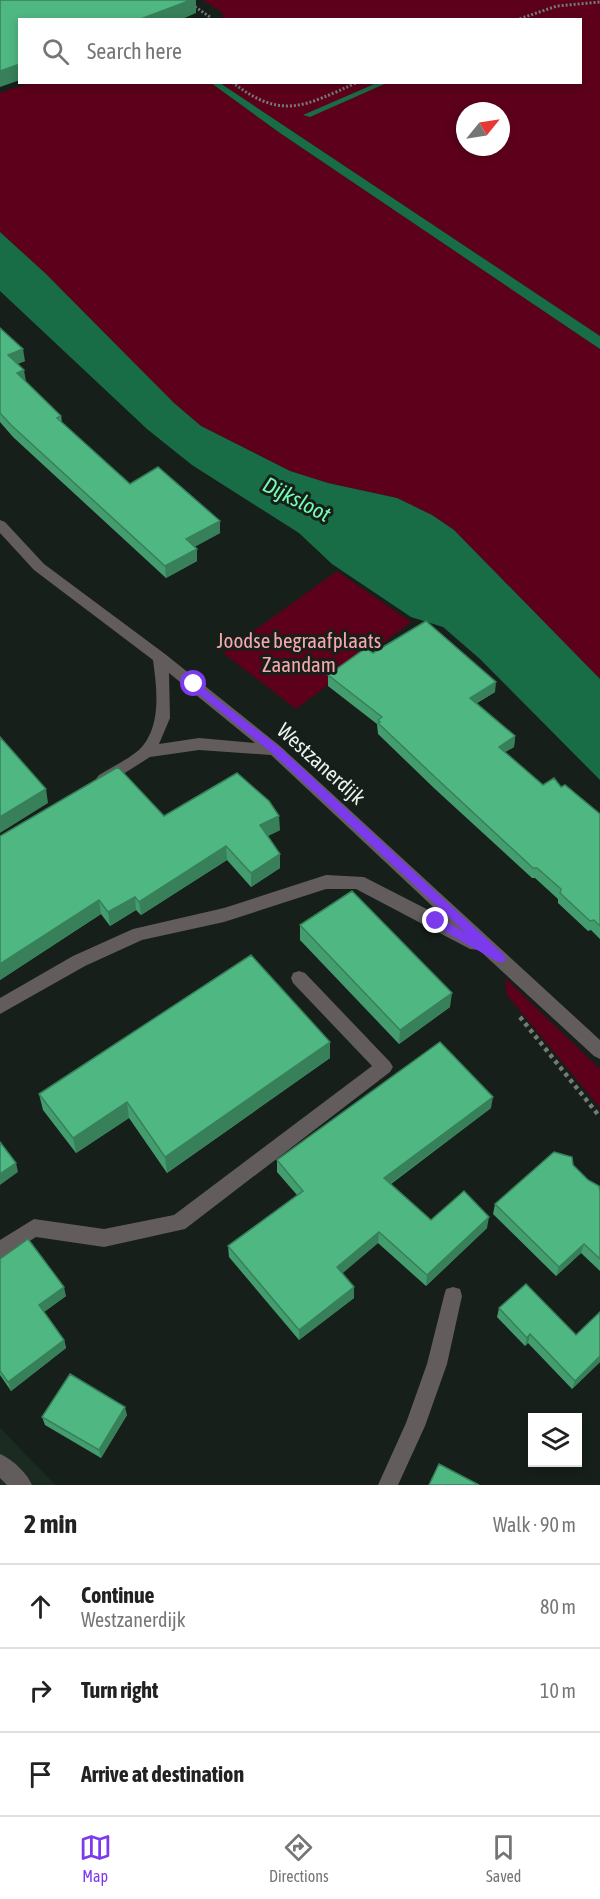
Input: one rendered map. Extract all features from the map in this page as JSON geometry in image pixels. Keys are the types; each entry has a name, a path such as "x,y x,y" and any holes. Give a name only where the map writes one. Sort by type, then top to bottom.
{"street":[{"name":"Westzanerdijk","path":"0,525 39,567 160,658 275,750 600,1051"},
{"path":"147,752 161,723 166,694 160,658"},
{"path":"88,789 147,752 199,744 275,750"},
{"path":"0,1007 79,961 139,934 224,915 326,882 358,882 436,921 501,959"},
{"path":"0,1251 34,1228 104,1238 178,1223 384,1067 299,978"},
{"path":"388,1485 415,1426 436,1364 453,1296"},
{"path":"0,1464 22,1485"}],"path":[{"path":"185,0 209,18"},
{"path":"521,18 553,4 574,1 600,2"},
{"path":"235,84 260,102 273,106 314,101 353,84"},
{"path":"519,1016 600,1117"}],"shaded area":[{"path":"0,1428 55,1485 0,1485"}],"green space":[{"path":"203,0 600,0 600,336 222,84 582,84 582,18 222,18 223,13"},
{"path":"26,84 212,84 280,133 600,349 600,679 454,530 432,515 397,498 328,483 290,471 201,426 174,403 45,273 0,232 0,93"},
{"name":"Joodse begraafplaats Zaandam","path":"337,571 411,622 296,709 223,653"},
{"path":"505,978 600,1069 600,1108 507,995"}],"water":[{"path":"212,84 222,84 600,336 600,349 280,133"},
{"name":"Dijksloot","path":"0,232 45,273 174,403 201,426 290,471 328,483 397,498 432,515 454,530 600,679 600,780 480,659 443,627 411,617 332,564 299,533 192,465 147,429 0,291"}],"building":[{"path":"0,0 191,0 143,18 18,18 18,65 0,71"},
{"path":"0,328 23,349 8,355 24,370 17,373 61,416 57,418 130,484 158,467 220,521 186,539 197,549 165,566 0,413"},
{"path":"426,621 496,682 470,698 515,736 499,747 543,785 554,778 561,787 565,785 600,814 600,926 594,920 590,921 560,893 561,889 537,868 533,868 378,723 382,717 328,675 366,648 373,653"},
{"path":"0,737 46,789 0,817"},
{"path":"118,767 164,816 237,773 269,801 279,816 260,825 280,854 251,873 226,846 139,902 135,897 108,912 99,900 0,964 0,836"},
{"path":"352,891 452,993 400,1030 300,925"},
{"path":"251,955 330,1042 165,1157 127,1102 73,1138 39,1094"},
{"path":"440,1042 493,1097 384,1178 431,1220 464,1191 489,1217 427,1275 379,1232 337,1267 354,1287 299,1330 228,1246 303,1191 277,1160"},
{"path":"0,1142 16,1163 0,1174"},
{"path":"554,1152 572,1157 573,1165 588,1180 599,1186 600,1259 584,1244 559,1267 495,1204"},
{"path":"28,1239 64,1287 39,1305 64,1340 8,1382 0,1371 0,1259"},
{"path":"526,1284 576,1335 600,1312 600,1356 575,1381 530,1334 527,1338 499,1308"},
{"path":"70,1374 125,1407 99,1450 42,1417"},
{"path":"439,1464 479,1485 429,1485"}],"waterway":[{"path":"307,115 381,84"}],"route":[{"path":"194,684 275,750 501,959 436,921"}]}
